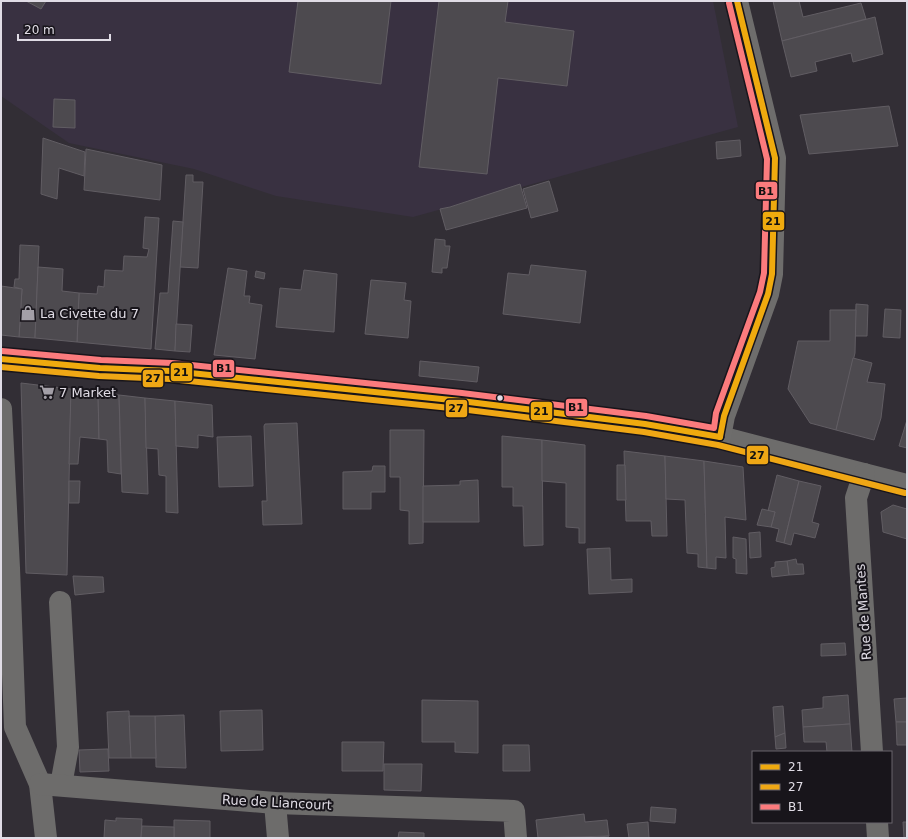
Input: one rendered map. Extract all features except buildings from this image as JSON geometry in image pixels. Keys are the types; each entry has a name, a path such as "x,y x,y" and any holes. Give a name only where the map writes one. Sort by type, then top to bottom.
{"main road":[{"path":"1,363 171,371 461,401 645,424 720,437 726,409 768,294 772,274 775,158 738,1"}],"street":[{"path":"1,409 15,727 51,785"},
{"path":"720,437 907,485"},
{"name":"Rue de Mantes","path":"864,474 856,498 872,751"},
{"path":"46,838 51,785 68,747 60,602"},
{"name":"Rue de Liancourt","path":"51,785 275,803 514,811 516,838"},
{"path":"275,803 278,838"},
{"path":"877,823 878,838"}],"shaded area":[{"path":"1,1 713,1 738,127 413,217 276,196 194,169 69,143 1,96"}],"transit line":[{"name":"21","path":"720,437 724,416 768,294 772,274 775,158 737,1"},
{"name":"B1","path":"2,351 101,360 172,363 462,393 646,416 714,428 716,413 760,292 764,273 767,159 729,3"},
{"name":"21","path":"1,359 100,368 171,371 461,401 645,424 720,437"},
{"name":"27","path":"1,367 99,376 170,379 460,409 644,432 718,445 905,493"}],"place":[{"name":"La Civette du 7","path":"28,313"},
{"name":"7 Market","path":"47,392"}]}
